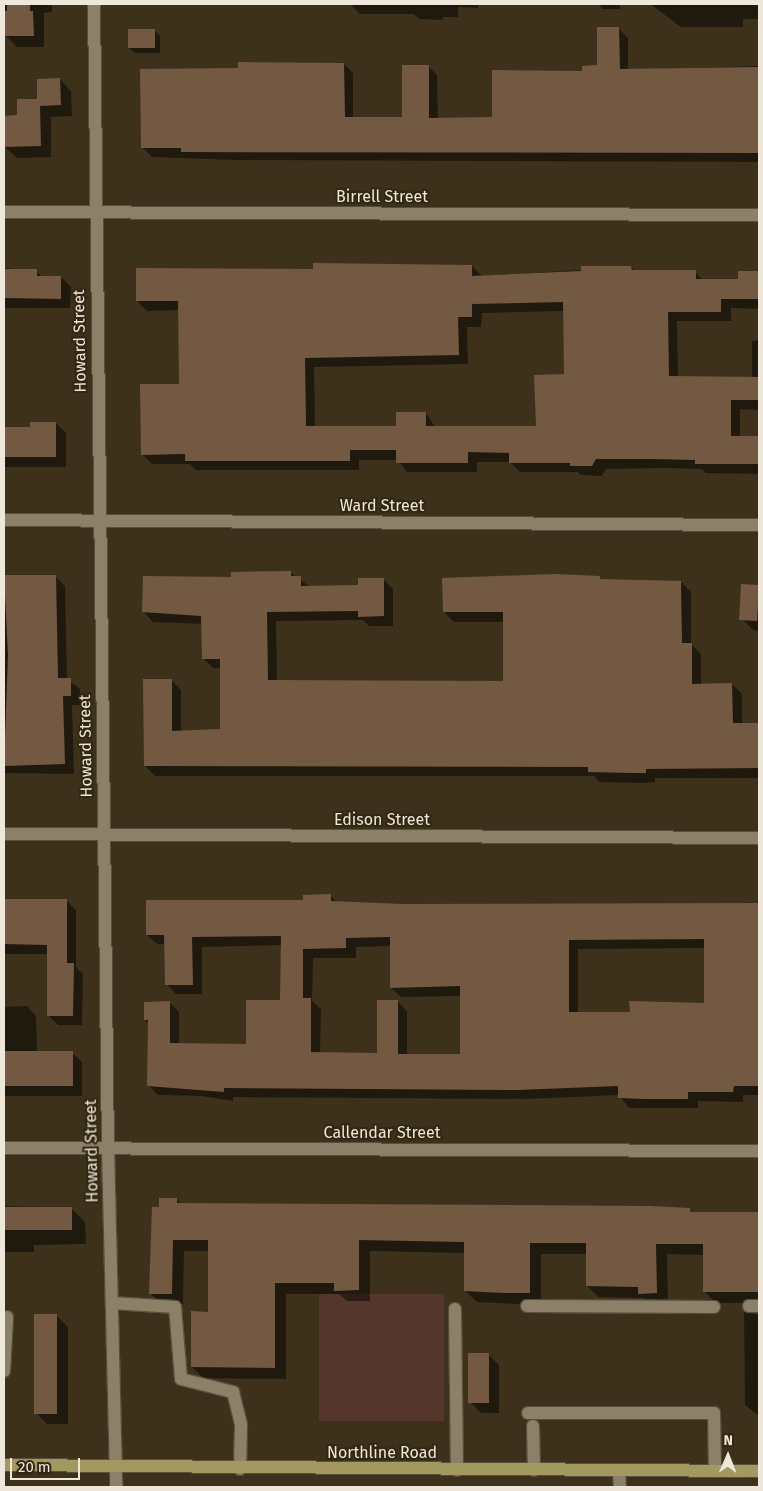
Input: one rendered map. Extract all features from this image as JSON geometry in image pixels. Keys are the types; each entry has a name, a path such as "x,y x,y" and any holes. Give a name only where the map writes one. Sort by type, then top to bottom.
{"main road":[{"name":"Northline Road","path":"4,1465 240,1469 759,1471"}],"street":[{"name":"Howard Street","path":"94,4 95,212 108,1148 116,1487"},
{"name":"Birrell Street","path":"4,212 759,215"},
{"name":"Ward Street","path":"4,520 759,525"},
{"name":"Edison Street","path":"4,834 759,838"},
{"name":"Callendar Street","path":"4,1148 759,1151"},
{"path":"112,1303 175,1307 181,1379 233,1392 241,1425 240,1469"},
{"path":"527,1306 714,1307"},
{"path":"455,1309 457,1470"},
{"path":"4,1371 7,1317"},
{"path":"528,1413 714,1413 715,1471"},
{"path":"533,1426 534,1470"},
{"path":"619,1470 620,1487"}],"shaded area":[{"path":"319,1294 444,1294 444,1421 319,1421"}],"building":[{"path":"7,4 30,4 30,11 33,11 34,36 4,36 4,11 7,11"},
{"path":"597,27 619,27 620,69 759,67 759,153 181,152 181,148 141,148 140,69 238,68 238,62 344,63 345,117 402,117 402,65 429,65 429,118 492,117 492,70 582,71 582,66 597,65"},
{"path":"128,29 155,29 155,48 128,48"},
{"path":"60,78 61,105 40,106 41,146 4,147 4,116 17,115 17,99 37,99 37,79"},
{"path":"313,263 472,265 472,276 581,271 581,266 631,266 632,270 696,270 696,279 738,279 738,271 759,271 759,299 721,299 721,312 668,312 669,376 759,377 759,400 731,400 731,436 759,436 759,464 695,464 695,460 596,459 592,466 570,466 570,463 509,463 509,453 468,452 468,463 396,463 396,450 350,450 350,461 185,461 185,454 141,455 140,384 179,384 178,301 136,301 136,268 313,269","holes":["563,302 564,374 534,375 536,426 426,426 426,412 396,412 396,426 306,426 305,358 459,355 458,317 472,317 472,304"]},
{"path":"4,269 37,269 37,276 61,276 61,299 4,298"},
{"path":"30,422 56,422 56,457 4,457 4,427 30,427"},
{"path":"291,571 291,576 301,576 301,586 358,585 358,578 384,578 384,616 358,617 358,611 267,612 268,680 503,681 503,612 443,612 442,578 555,574 600,576 600,579 681,581 682,643 692,643 692,684 732,683 733,723 759,723 759,768 646,769 646,773 632,773 588,772 588,767 144,766 143,679 172,679 172,731 220,729 220,659 202,659 201,616 142,612 143,576 231,577 231,572"},
{"path":"4,575 56,575 58,678 71,678 71,696 63,696 65,764 4,766 8,655"},
{"path":"741,584 759,585 757,621 739,620"},
{"path":"331,894 331,901 402,904 759,903 759,1086 734,1086 733,1092 688,1092 688,1099 645,1099 618,1098 618,1086 517,1090 224,1088 224,1092 147,1086 148,1020 144,1020 144,1002 170,1001 170,1043 246,1044 246,1000 280,1000 281,936 192,937 193,985 165,985 164,935 146,935 146,900 303,900 303,895","holes":["390,937 390,988 460,986 460,1054 398,1054 398,1000 377,1000 377,1053 311,1052 311,998 303,998 303,949 346,948 346,938","704,939 704,1003 629,1001 630,1012 569,1012 569,940"]},
{"path":"4,899 67,899 67,963 74,963 73,1016 47,1016 47,945 4,944"},
{"path":"4,1051 73,1051 73,1086 4,1086"},
{"path":"159,1198 177,1198 177,1203 649,1206 690,1208 690,1212 759,1212 759,1292 703,1292 703,1244 656,1244 657,1293 638,1294 638,1287 586,1286 586,1243 530,1243 530,1293 504,1293 464,1291 464,1242 359,1240 359,1290 334,1291 334,1283 275,1283 275,1368 191,1367 191,1311 208,1312 208,1240 173,1240 172,1294 149,1294 152,1207 159,1207"},
{"path":"4,1207 72,1207 72,1230 4,1230"},
{"path":"34,1314 57,1314 57,1414 34,1414"},
{"path":"468,1353 489,1353 489,1403 468,1403"}]}
